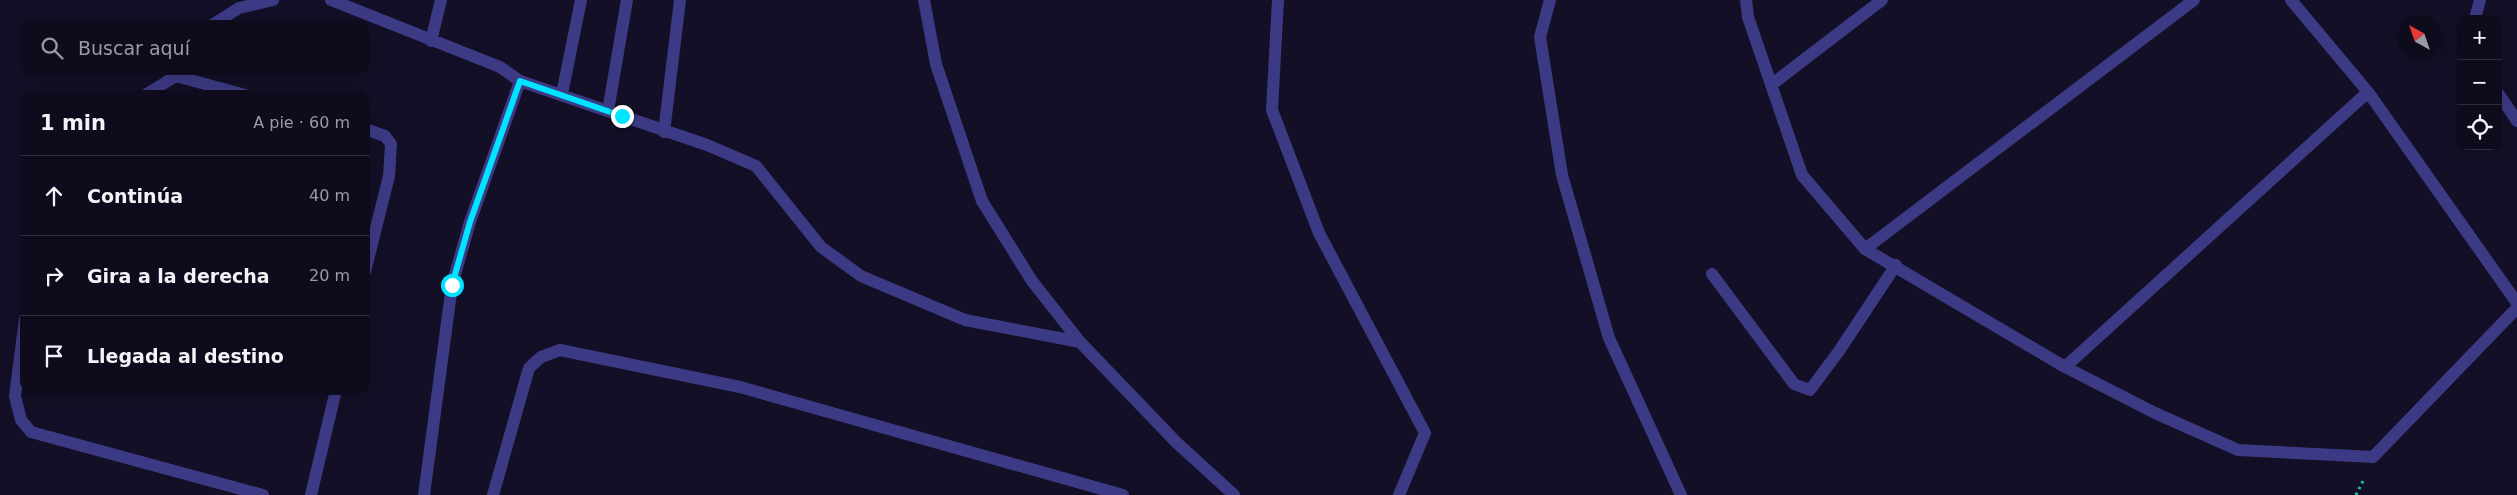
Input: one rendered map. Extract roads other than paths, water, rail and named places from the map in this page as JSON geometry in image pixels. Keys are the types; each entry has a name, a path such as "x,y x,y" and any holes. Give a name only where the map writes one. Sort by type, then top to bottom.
{"street":[{"path":"220,20 239,8 273,0"},
{"path":"331,0 500,67 520,81 562,94 664,132 707,145 756,166 821,247 861,276 965,320 1080,342"},
{"path":"431,41 441,0"},
{"path":"562,94 581,0"},
{"path":"608,111 627,0"},
{"path":"664,132 680,0"},
{"path":"924,0 936,64 982,201 1032,281 1080,342 1176,442 1234,495"},
{"path":"1278,0 1272,110 1319,233 1425,433 1399,495"},
{"path":"1550,0 1540,37 1562,176 1609,338 1681,495"},
{"path":"1746,0 1748,17 1802,175 1865,249 1896,265 2065,367 2155,413 2238,450 2373,457 2517,308"},
{"path":"1771,85 1882,0"},
{"path":"1865,249 2194,0"},
{"path":"2290,0 2368,92 2517,303"},
{"path":"2476,15 2480,0"},
{"path":"152,90 175,75"},
{"path":"184,75 230,90"},
{"path":"424,495 452,285 470,222 520,81"},
{"path":"2065,367 2368,92"},
{"path":"2502,100 2517,121"},
{"path":"370,131 385,136 391,144 389,176 370,252"},
{"path":"1712,274 1794,384 1810,390 1839,351 1896,265"},
{"path":"492,495 529,368 541,357 560,350 740,387 1123,495"},
{"path":"20,358 15,396 20,420 31,432 263,495"},
{"path":"312,495 335,395"}]}
